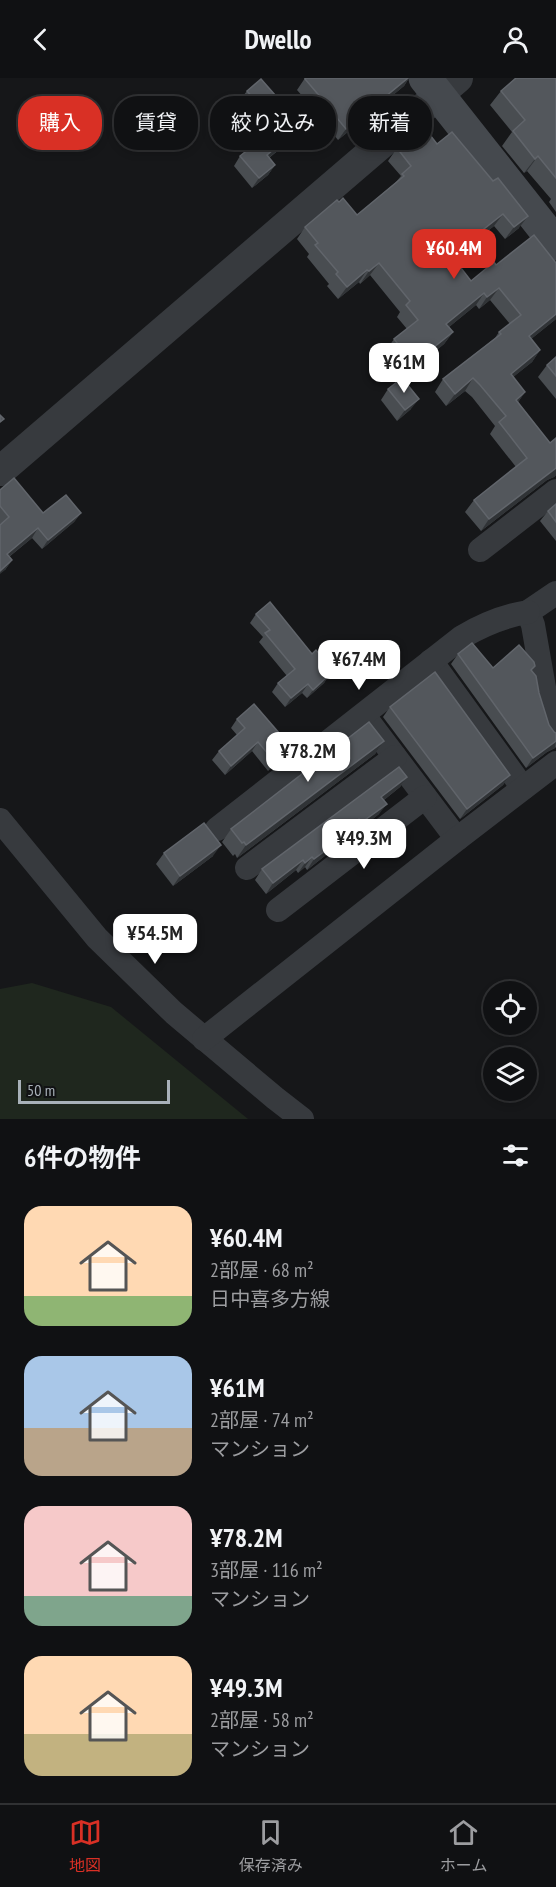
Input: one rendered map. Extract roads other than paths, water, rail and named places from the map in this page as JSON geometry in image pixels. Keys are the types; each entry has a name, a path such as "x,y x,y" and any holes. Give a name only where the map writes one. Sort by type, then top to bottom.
{"main road":[{"path":"441,84 556,244"}],"street":[{"path":"0,471 441,84"},
{"path":"480,550 556,491"},
{"path":"217,829 462,637 507,615 528,612 556,592"},
{"path":"528,612 533,625 546,699 556,731"},
{"path":"431,661 523,788"},
{"path":"363,715 457,839"},
{"path":"247,868 395,757"},
{"path":"204,1039 457,839 556,764"},
{"path":"278,910 425,797"},
{"path":"0,820 98,938 174,1013 302,1119"}]}
